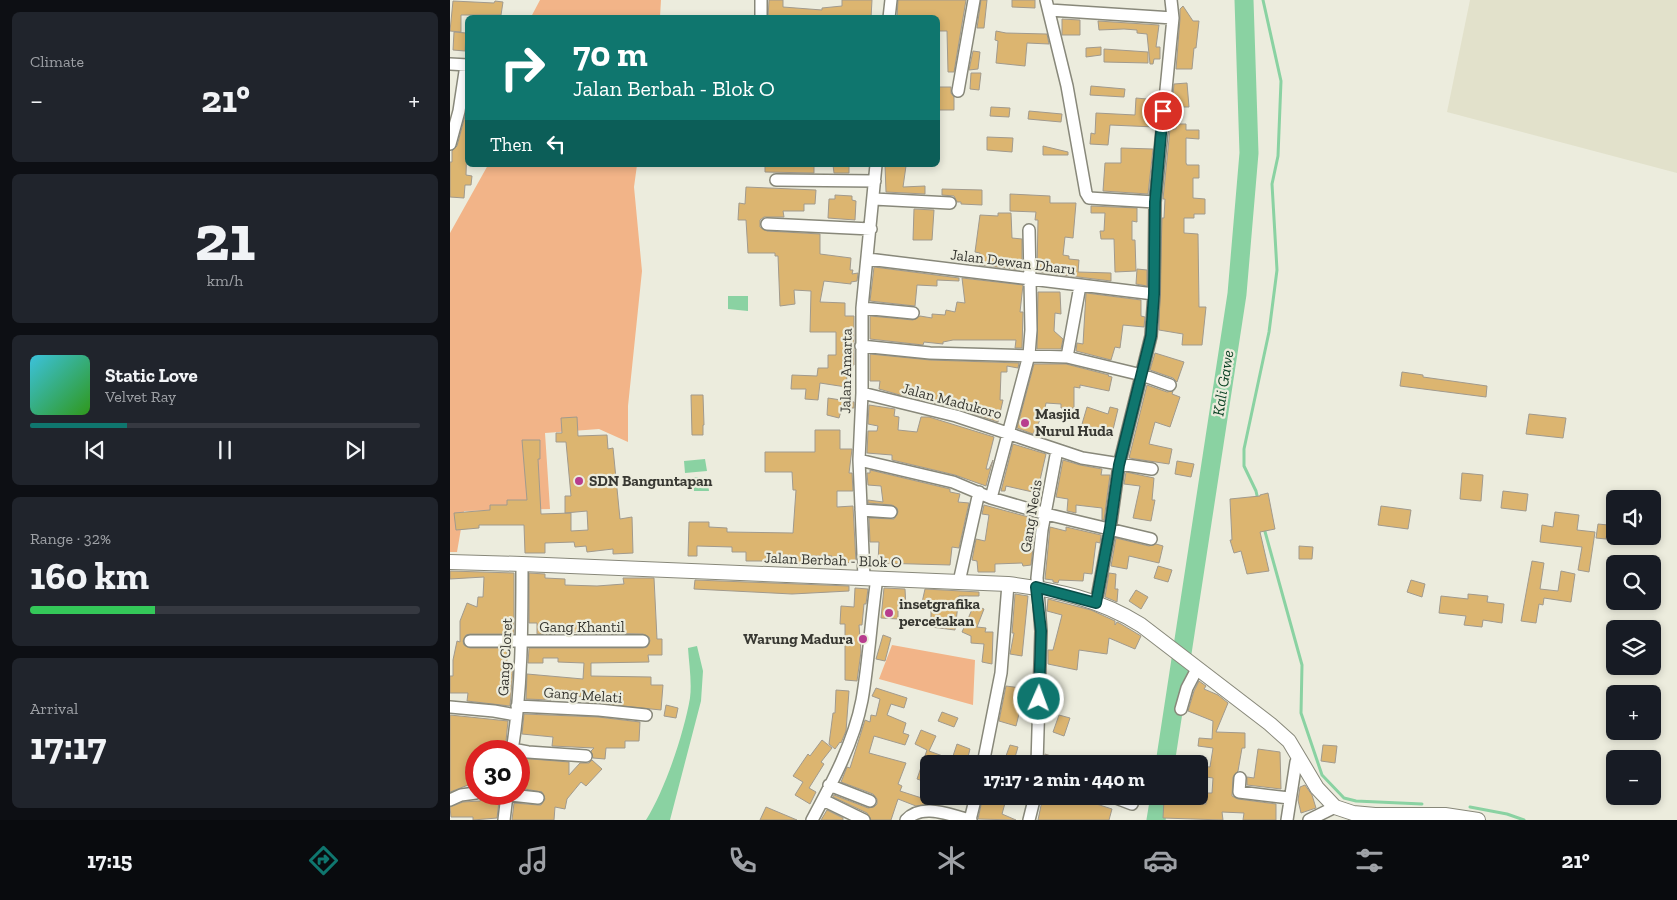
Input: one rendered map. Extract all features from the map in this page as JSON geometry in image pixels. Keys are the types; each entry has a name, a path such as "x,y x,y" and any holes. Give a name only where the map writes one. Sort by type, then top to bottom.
{"main road":[{"name":"Jalan Berbah - Blok O","path":"450,562 1008,584 1036,587 1096,603 1119,611 1141,626 1270,724 1289,741 1323,796 1335,807"},
{"path":"1335,807 1372,817 1445,815 1478,820"}],"street":[{"path":"761,0 761,15"},
{"path":"889,15 891,0"},
{"path":"958,91 974,0"},
{"path":"1096,603 1119,465 1151,336 1154,294 1155,202 1172,18 1171,0"},
{"path":"1155,202 1088,198 1067,86 1048,5 1172,18"},
{"path":"450,64 465,65"},
{"path":"450,144 460,112 465,78"},
{"name":"Jalan Amarta","path":"812,820 845,754 862,700 870,578 862,510 859,460 862,393 861,346 862,308 876,167"},
{"path":"776,180 875,181"},
{"path":"874,199 950,203"},
{"path":"767,224 871,229"},
{"path":"991,498 1029,355 1031,330 1029,230"},
{"name":"Jalan Dewan Dharu","path":"868,258 1154,294"},
{"path":"1068,357 1080,286"},
{"path":"862,308 913,313"},
{"path":"861,346 930,353 1068,357 1142,375 1170,385"},
{"name":"Jalan Madukoro","path":"862,393 956,416 1057,450 1097,461 1152,469"},
{"name":"Gang Necis","path":"1037,755 1041,631 1036,587 1057,450"},
{"path":"859,460 953,482 991,498 1046,514 1151,539"},
{"path":"959,582 979,492"},
{"path":"862,510 891,512"},
{"name":"Gang Cloret","path":"513,740 521,642 522,564"},
{"path":"985,755 1001,672 1008,584"},
{"name":"Gang Khantil","path":"470,641 643,641"},
{"path":"1180,709 1195,668"},
{"name":"Gang Melati","path":"450,706 494,711 599,710 646,715"},
{"path":"530,752 586,756"},
{"path":"1288,820 1296,762 1299,757"},
{"path":"1240,778 1239,792 1290,798"},
{"path":"829,785 870,801"},
{"path":"450,800 465,794"},
{"path":"530,797 538,798"},
{"path":"823,800 864,820"},
{"path":"503,805 504,820"},
{"path":"906,820 920,811 932,811 952,818 970,820 974,805"},
{"path":"1029,820 1033,805"},
{"path":"1309,820 1335,807"}],"shaded area":[{"path":"540,0 661,0 660,15 532,15"},
{"path":"1470,0 1677,0 1677,173 1447,112"},
{"path":"487,167 637,167 634,187 642,271 628,406 628,442 599,429 545,433 550,509 464,511 457,552 450,552 450,233"},
{"path":"728,296 748,296 748,311 728,309"},
{"path":"705,459 707,471 685,473 684,461"},
{"path":"691,477 707,477 709,491 694,491"},
{"path":"892,645 975,660 973,705 879,679"},
{"path":"697,646 703,671 701,701 670,820 646,820 667,777 678,744 690,698 691,679 688,648"}],"building":[{"path":"769,0 783,0 783,7 822,10 822,8 842,6 842,0 872,0 871,15 768,15"},
{"path":"898,0 966,0 954,72 948,72 947,31 940,31 940,15 897,15"},
{"path":"981,0 987,0 984,28 977,28"},
{"path":"1012,0 1035,0 1035,8 1012,7"},
{"path":"453,1 503,2 501,15 461,15 461,32 450,31"},
{"path":"1183,6 1193,21 1199,21 1192,69 1176,69 1180,9"},
{"path":"1062,19 1080,20 1080,35 1062,35"},
{"path":"1098,21 1159,25 1156,47 1160,47 1160,59 1154,59 1153,64 1150,64 1147,34 1137,33 1137,30 1099,30"},
{"path":"996,31 1047,34 1049,44 1027,43 1025,66 996,63 998,41 995,40"},
{"path":"454,32 465,33 465,51 453,50"},
{"path":"1101,47 1101,55 1086,57 1086,48"},
{"path":"1104,49 1148,52 1148,63 1104,62"},
{"path":"973,51 980,52 978,69 969,70"},
{"path":"971,73 981,73 979,90 970,89"},
{"path":"1187,83 1189,107 1172,107 1174,84"},
{"path":"1091,86 1125,89 1124,97 1090,95"},
{"path":"940,87 951,87 951,93 954,97 954,110 940,110"},
{"path":"1136,98 1157,100 1155,127 1110,125 1108,145 1090,144 1091,133 1095,134 1096,113 1135,115"},
{"path":"991,107 1010,108 1009,117 990,116"},
{"path":"1029,111 1062,114 1061,122 1028,119"},
{"path":"465,116 465,167 466,175 472,176 471,185 465,185 464,198 450,197 450,162 452,162 452,151 457,146"},
{"path":"1176,124 1186,124 1186,130 1199,130 1199,139 1186,138 1186,163 1187,165 1199,165 1199,178 1193,178 1193,198 1205,199 1205,214 1194,214 1194,218 1184,218 1184,233 1198,234 1199,307 1206,307 1202,345 1182,345 1183,334 1159,330 1162,218 1164,218 1165,199 1163,199 1170,129 1176,129"},
{"path":"987,137 1013,138 1012,152 987,150"},
{"path":"1043,146 1068,152 1068,155 1043,155"},
{"path":"1121,148 1153,149 1148,194 1103,191 1105,163 1121,163"},
{"path":"765,167 814,167 814,173 765,172"},
{"path":"833,167 849,167 849,173 834,173"},
{"path":"885,167 906,167 903,187 925,186 925,194 886,192"},
{"path":"746,187 816,190 815,204 804,204 804,211 783,211 784,217 764,217 760,220 760,227 767,231 820,234 820,254 851,258 850,270 853,270 852,274 858,273 857,281 851,282 851,284 824,281 820,302 845,303 845,316 854,316 854,365 848,365 846,387 820,383 818,400 805,399 806,389 791,389 792,375 817,376 818,368 828,368 828,355 836,355 836,332 810,332 811,291 794,290 795,304 780,306 778,256 775,256 775,253 748,253 746,220 738,220 739,203 745,204"},
{"path":"942,189 982,190 982,205 961,204 961,202 957,202 954,196 942,195"},
{"path":"1010,194 1050,196 1050,203 1076,203 1073,238 1065,237 1063,255 1069,256 1069,259 1079,260 1078,272 1111,273 1111,281 1037,272 1038,220 1035,220 1036,212 1010,211"},
{"path":"835,195 852,196 852,200 856,201 855,220 828,218 829,199 835,199"},
{"path":"1091,206 1137,208 1137,222 1132,221 1132,240 1135,240 1136,271 1115,272 1114,239 1101,239 1100,231 1104,231 1105,213 1091,213"},
{"path":"914,209 934,210 932,240 913,240"},
{"path":"998,213 1011,213 1012,238 1022,239 1022,270 979,265 980,253 975,252 980,215 998,216"},
{"path":"874,267 959,278 959,281 937,280 937,286 917,285 915,306 870,301"},
{"path":"1137,269 1147,270 1147,286 1136,284"},
{"path":"962,278 1023,285 1020,312 1023,312 1022,348 1015,348 1016,340 953,340 943,342 943,344 924,342 923,345 870,339 870,316 913,320 920,316 932,318 932,314 945,315 946,310 955,312 957,302 965,303"},
{"path":"1038,292 1060,292 1061,314 1055,313 1054,331 1063,339 1061,349 1037,349"},
{"path":"1086,293 1141,300 1141,316 1145,317 1144,327 1123,325 1120,348 1115,347 1111,360 1076,351 1077,343 1083,344"},
{"path":"1155,353 1184,362 1177,382 1173,378 1150,370"},
{"path":"870,354 930,360 1019,363 1018,368 1007,366 1007,372 1001,372 1000,400 1003,400 998,422 958,409 917,399 918,396 900,395 879,389 880,381 870,381"},
{"path":"1034,364 1066,364 1109,375 1112,377 1109,391 1080,385 1080,388 1074,387 1074,408 1061,408 1061,404 1046,403 1043,419 1041,418 1033,434 1017,428"},
{"path":"1402,372 1423,375 1423,377 1487,386 1486,397 1400,386"},
{"path":"1147,385 1167,392 1173,391 1172,394 1180,397 1170,427 1155,422 1149,444 1172,449 1169,464 1129,458"},
{"path":"691,395 703,395 703,435 692,435"},
{"path":"828,398 854,402 854,408 842,408 839,418 827,415"},
{"path":"869,405 895,409 894,416 899,417 898,430 917,432 921,417 929,417 994,437 986,469 989,469 993,460 986,486 955,475 892,460 892,455 867,453 868,431 877,431 878,426 868,424"},
{"path":"1087,407 1108,414 1110,407 1118,409 1111,438 1102,435 1103,431 1082,424"},
{"path":"1529,414 1566,418 1563,438 1526,434"},
{"path":"577,417 578,436 607,435 608,449 613,448 620,519 632,517 633,553 613,554 613,549 587,552 586,546 575,547 574,542 545,543 545,553 525,553 524,525 479,525 479,528 456,530 454,513 490,510 490,505 507,505 507,500 527,500 522,440 540,440 540,459 538,459 541,514 571,513 571,531 588,530 587,511 565,513 565,496 571,496 566,442 556,442 556,433 562,433 561,418"},
{"path":"815,430 840,430 840,449 852,449 849,473 852,473 853,491 837,491 837,507 853,506 856,563 832,562 832,556 805,556 804,565 772,564 772,561 746,561 746,552 732,552 732,547 697,546 697,556 688,556 689,522 709,522 709,527 727,528 727,532 793,533 796,490 793,490 792,472 765,472 765,452 815,452"},
{"path":"1013,444 1046,454 1037,493 1006,486 1005,491 1001,491"},
{"path":"1063,460 1102,469 1101,475 1110,475 1104,520 1102,520 1102,508 1076,505 1076,513 1067,511 1068,499 1056,497"},
{"path":"1177,461 1194,464 1191,477 1175,474"},
{"path":"870,470 950,489 950,492 960,494 958,502 969,503 959,548 952,547 950,565 878,563 879,542 870,542 869,518 894,519 898,512 897,508 892,505 868,503 868,500 883,502 881,486 868,485 867,473 870,473"},
{"path":"1126,472 1154,478 1152,500 1155,500 1151,521 1133,518 1140,486 1124,484"},
{"path":"1462,473 1483,475 1481,501 1460,499"},
{"path":"1503,491 1528,494 1526,511 1501,508"},
{"path":"1268,493 1275,529 1260,532 1269,571 1247,574 1241,551 1234,553 1230,540 1232,540 1230,499 1260,496"},
{"path":"984,505 1036,519 1031,565 1023,566 1022,563 995,564 995,572 978,572 977,561 972,560 976,539 985,541 989,515 982,514"},
{"path":"1381,506 1411,510 1408,529 1378,525"},
{"path":"1555,512 1579,515 1577,530 1595,532 1589,572 1578,570 1582,547 1540,542 1542,525 1553,527"},
{"path":"1598,524 1606,525 1606,539 1596,538"},
{"path":"1050,527 1066,531 1066,527 1101,535 1100,543 1096,542 1092,574 1084,573 1083,581 1059,580 1058,583 1045,579"},
{"path":"1116,538 1149,546 1156,544 1163,546 1159,563 1129,556 1127,569 1111,566"},
{"path":"1299,546 1313,547 1312,559 1299,559"},
{"path":"1532,561 1544,563 1540,589 1558,591 1561,571 1575,574 1571,602 1544,598 1543,605 1539,604 1536,623 1521,621"},
{"path":"1158,566 1172,570 1168,582 1154,578"},
{"path":"450,571 514,573 514,634 470,634 466,635 463,641 464,645 470,648 507,648 507,668 513,669 510,706 467,701 468,693 450,693 450,676 453,676 453,660 457,641 460,642 460,621 467,603 477,607 478,597 483,597 484,577 450,579"},
{"path":"529,573 545,574 545,578 565,579 565,585 597,586 624,584 623,578 654,578 657,639 662,639 662,655 648,655 649,662 591,663 591,676 651,677 651,685 663,685 661,710 583,702 583,697 573,696 573,691 551,690 551,700 526,699 527,674 583,679 584,663 558,662 558,658 543,658 543,663 528,663 529,648 643,648 647,647 650,641 649,637 643,634 563,632 563,634 537,634 537,623 529,623"},
{"path":"1109,573 1116,574 1115,589 1118,589 1117,602 1105,597"},
{"path":"695,580 849,586 849,591 792,594 694,589"},
{"path":"1411,580 1425,584 1422,597 1407,592"},
{"path":"855,588 868,589 862,625 859,625 861,652 857,681 845,680 845,624 840,624 841,606 854,607"},
{"path":"884,588 905,589 906,608 898,608 898,619 881,618"},
{"path":"925,589 979,592 979,596 959,596 955,630 931,627 931,609 921,607"},
{"path":"1136,590 1148,597 1141,609 1129,601"},
{"path":"1015,594 1028,596 1022,656 1010,654 1014,633 1012,633"},
{"path":"1468,594 1488,596 1487,602 1504,604 1502,623 1483,620 1482,627 1464,625 1466,616 1439,613 1441,596 1468,599"},
{"path":"1048,599 1091,610 1115,621 1115,625 1117,622 1121,624 1141,636 1135,649 1109,638 1107,654 1079,650 1077,670 1048,664 1048,650 1053,650 1062,615 1047,611"},
{"path":"974,605 984,609 977,627 986,628 985,632 993,632 992,664 982,662 984,644 971,643 971,636 962,632"},
{"path":"883,635 891,638 885,661 876,659"},
{"path":"1199,681 1206,686 1204,689 1218,695 1228,703 1216,732 1245,733 1245,748 1242,748 1238,771 1233,777 1232,796 1238,799 1276,804 1276,820 1243,820 1244,813 1222,812 1223,820 1163,818 1164,805 1208,805 1208,793 1212,793 1213,778 1208,777 1208,767 1210,767 1213,748 1198,746 1199,738 1212,739 1213,721 1188,711"},
{"path":"1006,686 1021,688 1019,706 1021,706 1016,726 999,721"},
{"path":"876,688 907,698 904,708 891,704 887,715 906,723 903,733 909,735 905,745 874,736 869,753 906,763 898,784 902,786 900,791 920,797 920,805 924,805 916,806 898,799 891,820 871,820 867,813 833,797 834,795 868,808 874,807 877,804 877,799 873,794 841,782 847,767 850,768 865,720 870,722 871,715 876,716 880,699 872,696"},
{"path":"836,690 849,691 846,731 841,743 835,749 829,744 833,713 835,713"},
{"path":"666,705 678,708 676,718 664,716"},
{"path":"942,712 958,718 954,727 938,721"},
{"path":"524,714 598,717 640,722 639,741 625,741 625,748 606,748 605,759 593,758 591,751 594,748 552,746 553,737 522,734"},
{"path":"450,715 508,721 506,740 465,740 465,786 450,792"},
{"path":"1059,715 1070,718 1064,736 1053,732"},
{"path":"921,730 936,736 929,751 940,755 925,755 927,750 915,744"},
{"path":"822,740 832,748 821,762 824,764 809,788 816,792 810,804 795,795 803,782 793,776 808,754 810,756"},
{"path":"957,744 970,749 968,755 953,755"},
{"path":"1010,745 1018,747 1016,755 1006,755"},
{"path":"1323,745 1337,746 1335,763 1321,761"},
{"path":"1258,749 1280,752 1281,789 1247,785 1247,777 1254,778"},
{"path":"530,759 569,762 569,775 580,763 589,763 592,760 602,769 586,786 581,782 567,799 565,809 555,807 554,820 512,820 514,805 541,805 545,799 542,792 530,790"},
{"path":"1305,785 1312,795 1316,808 1301,813 1298,800 1300,787"},
{"path":"465,802 465,805 499,805 497,818 473,820 473,817 451,817 450,807"},
{"path":"981,805 1004,805 1002,814 1016,820 978,819"},
{"path":"1041,805 1100,805 1112,809 1109,820 1038,820"},
{"path":"766,807 797,820 760,820"},
{"path":"827,810 843,818 843,820 821,820"}],"waterway":[{"name":"Kali Gawe","path":"1166,755 1237,294 1249,153 1244,0"},
{"path":"1258,500 1256,491 1244,466 1244,449 1269,332 1277,270 1272,184 1278,156 1281,81 1263,0"},
{"path":"1264,528 1302,665 1301,713 1322,775 1344,798 1356,801 1422,804"},
{"name":"Kali Gawe","path":"1156,820 1158,805"},
{"path":"1470,807 1507,814 1524,820"}],"place":[{"name":"Masjid Nurul Huda","path":"1025,423"},
{"name":"SDN Banguntapan","path":"579,481"},
{"name":"insetgrafika percetakan","path":"889,613"},
{"name":"Warung Madura","path":"863,639"}],"route":[{"path":"1039,699 1041,631 1036,587 1096,603 1119,465 1151,336 1154,294 1155,202 1163,111"}]}
